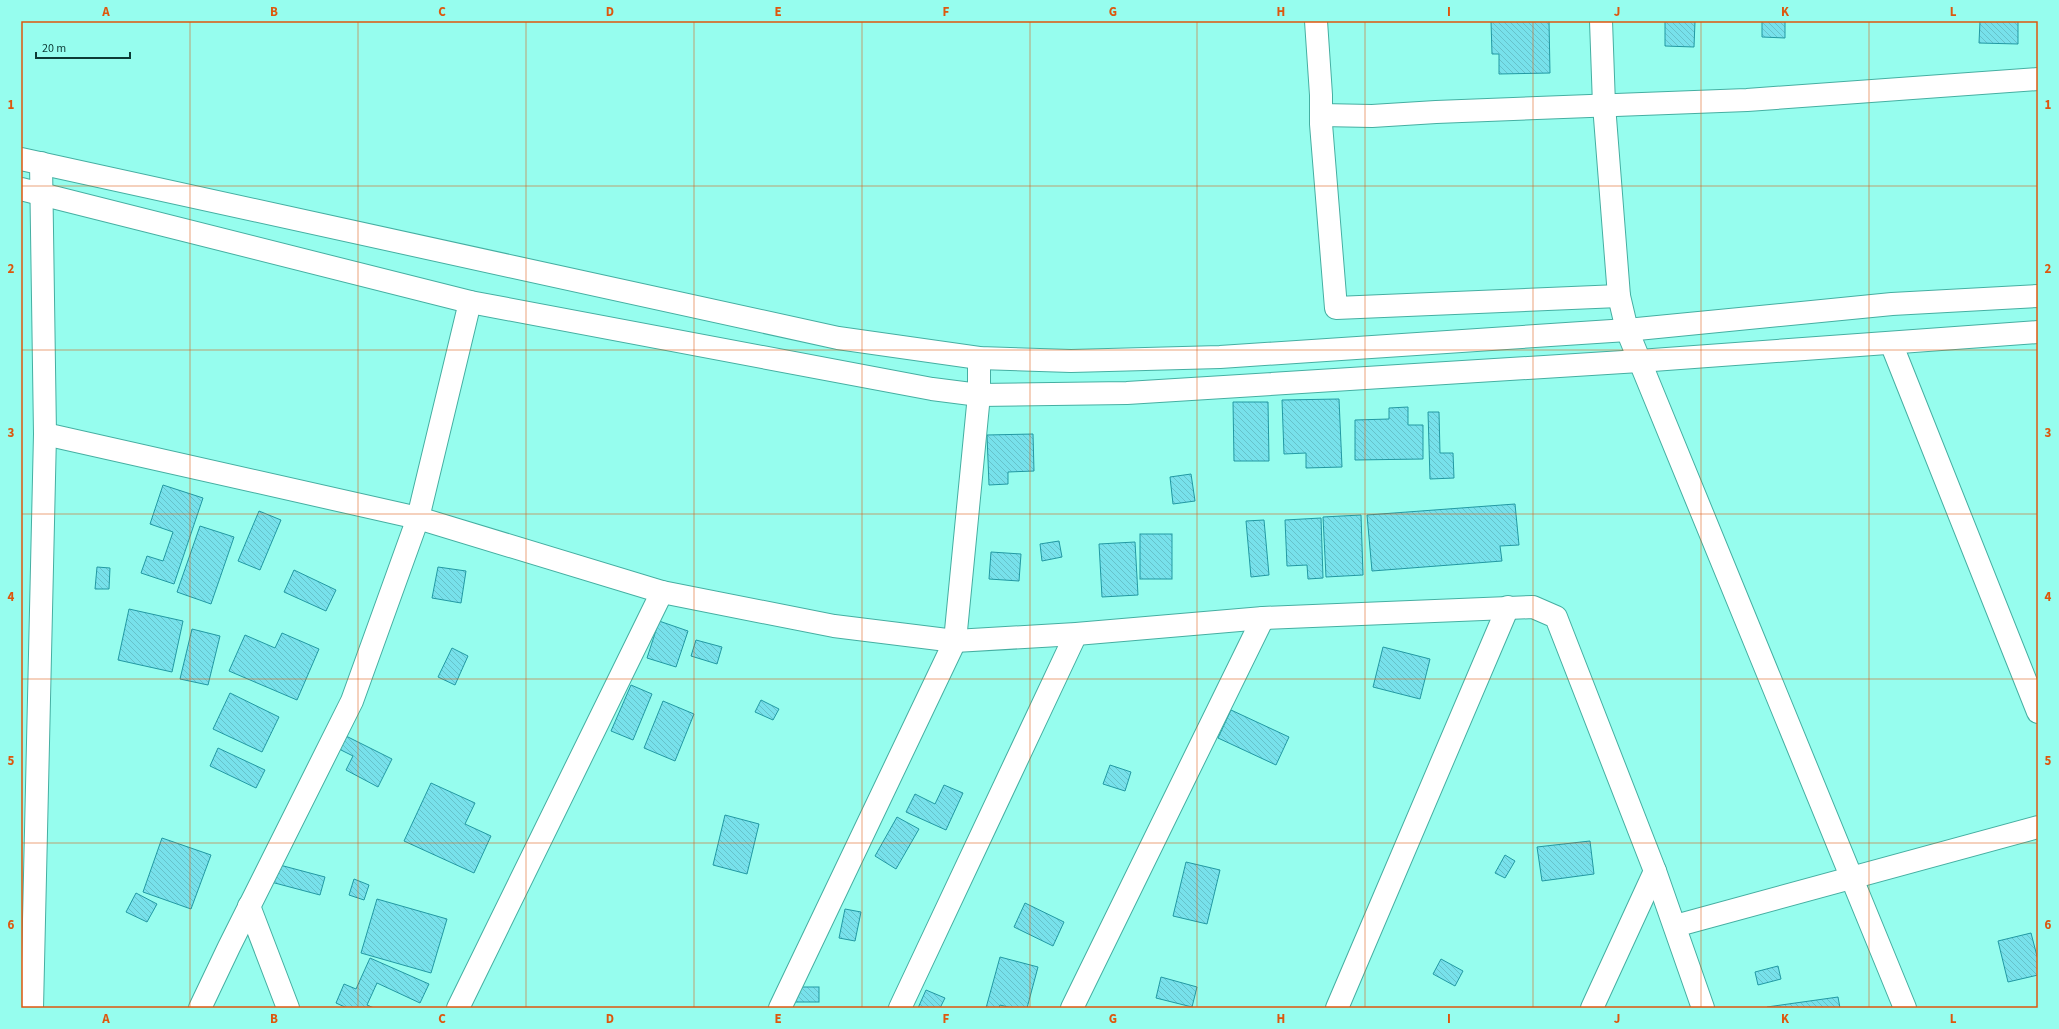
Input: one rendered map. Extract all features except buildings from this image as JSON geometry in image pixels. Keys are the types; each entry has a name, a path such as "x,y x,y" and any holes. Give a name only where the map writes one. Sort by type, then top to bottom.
{"street":[{"path":"1316,21 1320,115 1336,308 1619,296"},
{"path":"1601,21 1604,105 1619,296 1627,330 1853,878 1905,1008"},
{"path":"1320,115 1372,116 1436,112 1747,100 2038,79"},
{"path":"32,1008 45,434 31,191 31,161 838,338 979,358 1070,361 1220,357 1627,330 1892,304 2038,296"},
{"path":"31,191 470,302 932,389 979,395 1127,392 1639,361 2038,332"},
{"path":"200,1008 249,906 352,701 418,518 470,302"},
{"path":"1891,343 2038,712"},
{"path":"780,1008 955,641 979,395 979,358"},
{"path":"45,434 418,518 662,592 834,626 955,641 1076,634 1263,618 1533,607 1556,617 1656,871 1703,1008"},
{"path":"458,1008 662,592"},
{"path":"1337,1008 1508,607"},
{"path":"1072,1008 1263,618"},
{"path":"900,1008 1076,634"},
{"path":"1675,926 2038,828"},
{"path":"1592,1008 1656,871"},
{"path":"249,906 288,1008"}]}
